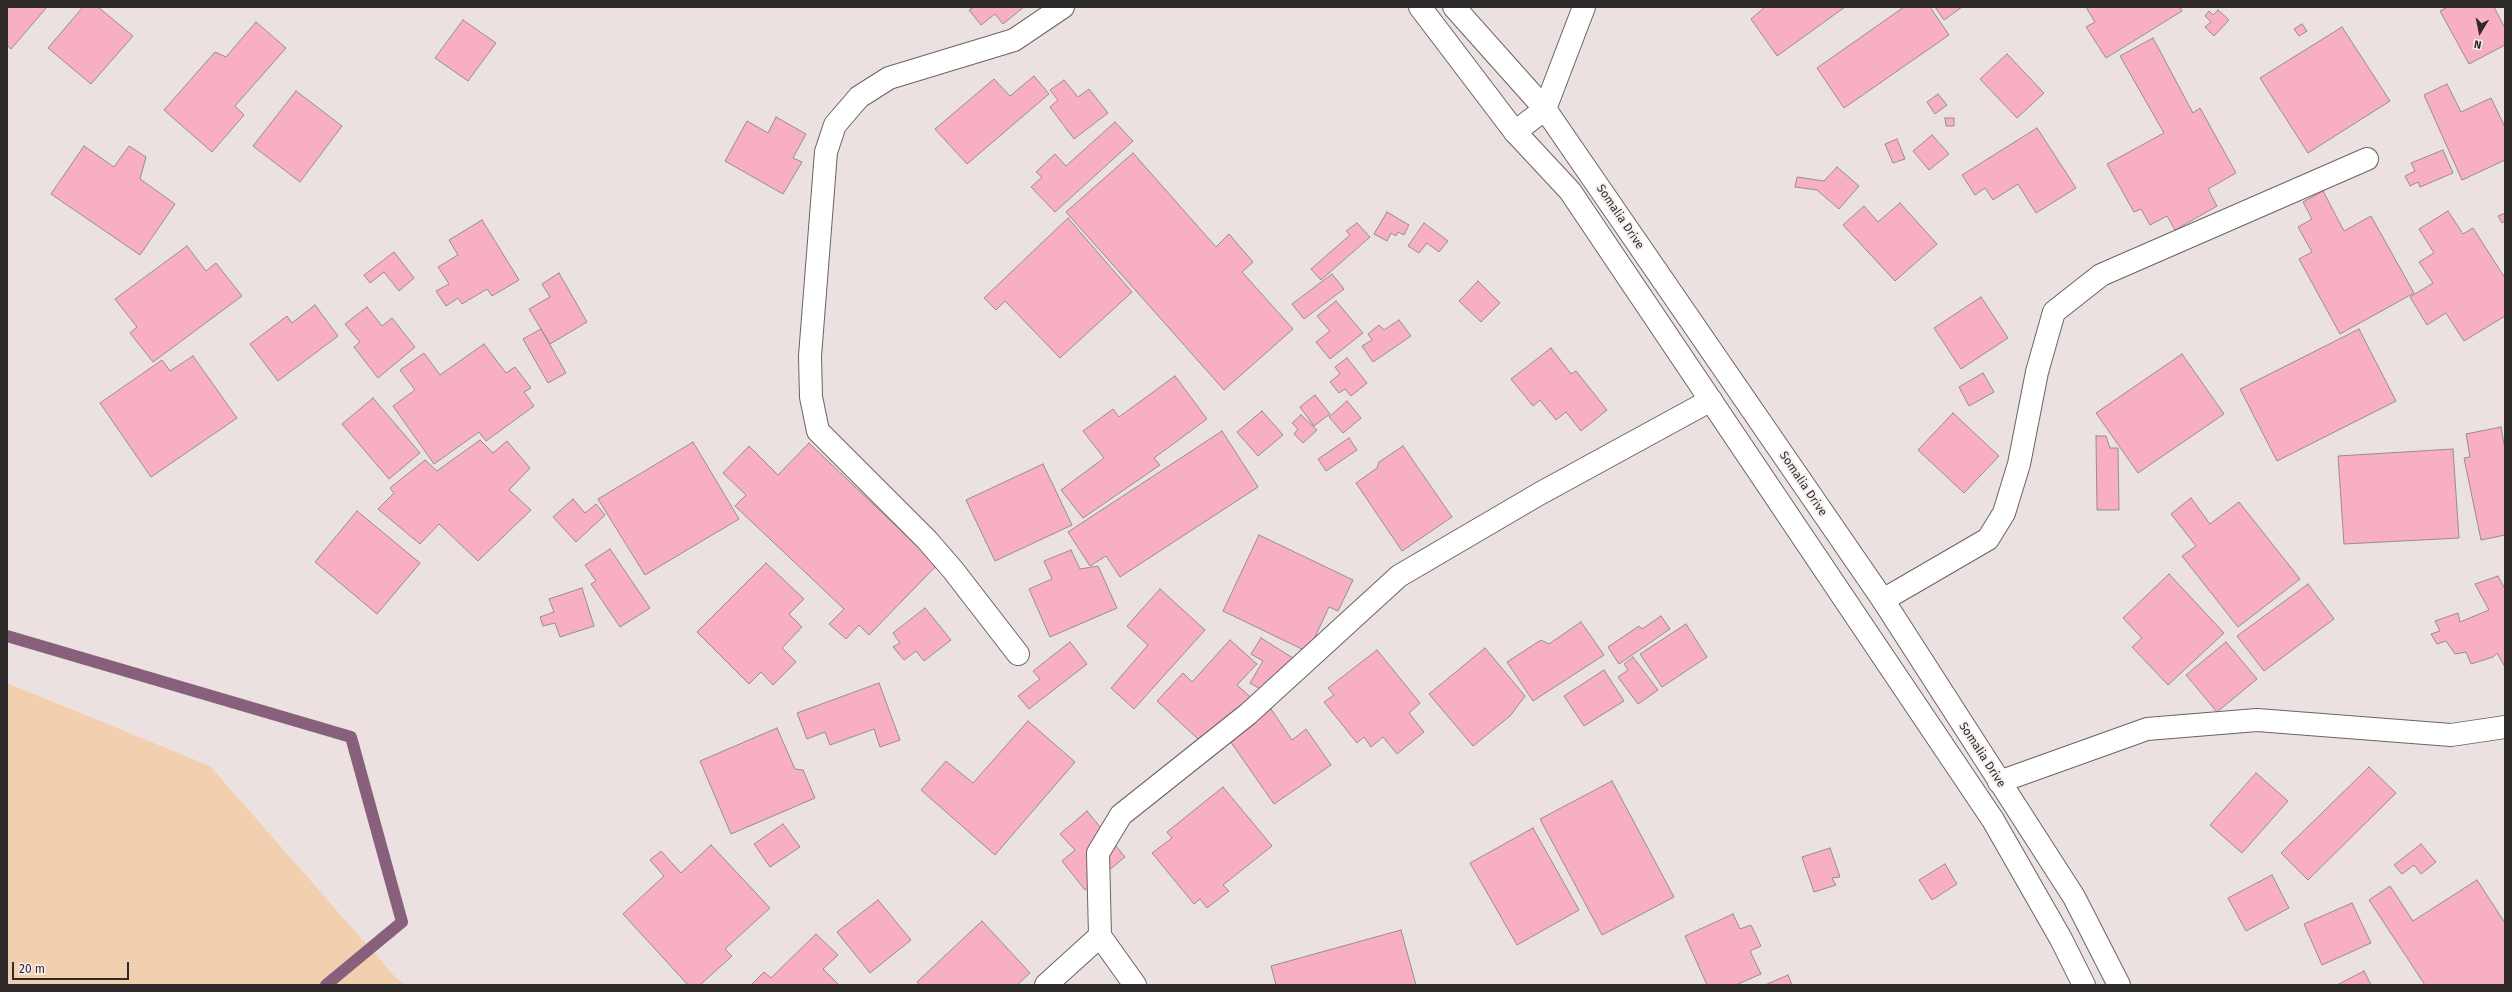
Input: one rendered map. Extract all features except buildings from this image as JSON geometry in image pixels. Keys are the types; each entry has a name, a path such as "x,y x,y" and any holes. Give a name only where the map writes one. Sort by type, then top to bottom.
{"street":[{"path":"1018,654 953,570 927,540 818,431 811,397 810,356 826,152 836,125 859,98 888,78 1014,40 1063,7"},
{"path":"1420,7 1514,132 1570,191 1993,820 2061,939 2084,985"},
{"name":"Somalia Drive","path":"1454,7 1545,109 1883,600 2074,897 2118,985"},
{"path":"1514,132 1545,109 1584,7"},
{"path":"1883,600 1988,539 2004,513 2019,464 2037,372 2054,312 2101,275 2367,159"},
{"path":"1135,985 1100,936 1098,853 1121,815 1248,714 1399,576 1539,494 1711,400"},
{"path":"1999,782 2147,729 2257,720 2452,735 2505,727"},
{"path":"1046,985 1100,936"}],"shaded area":[{"path":"7,683 210,766 396,978 406,985 7,985"}],"waterway":[{"path":"7,636 351,737 402,922 326,985"}]}
